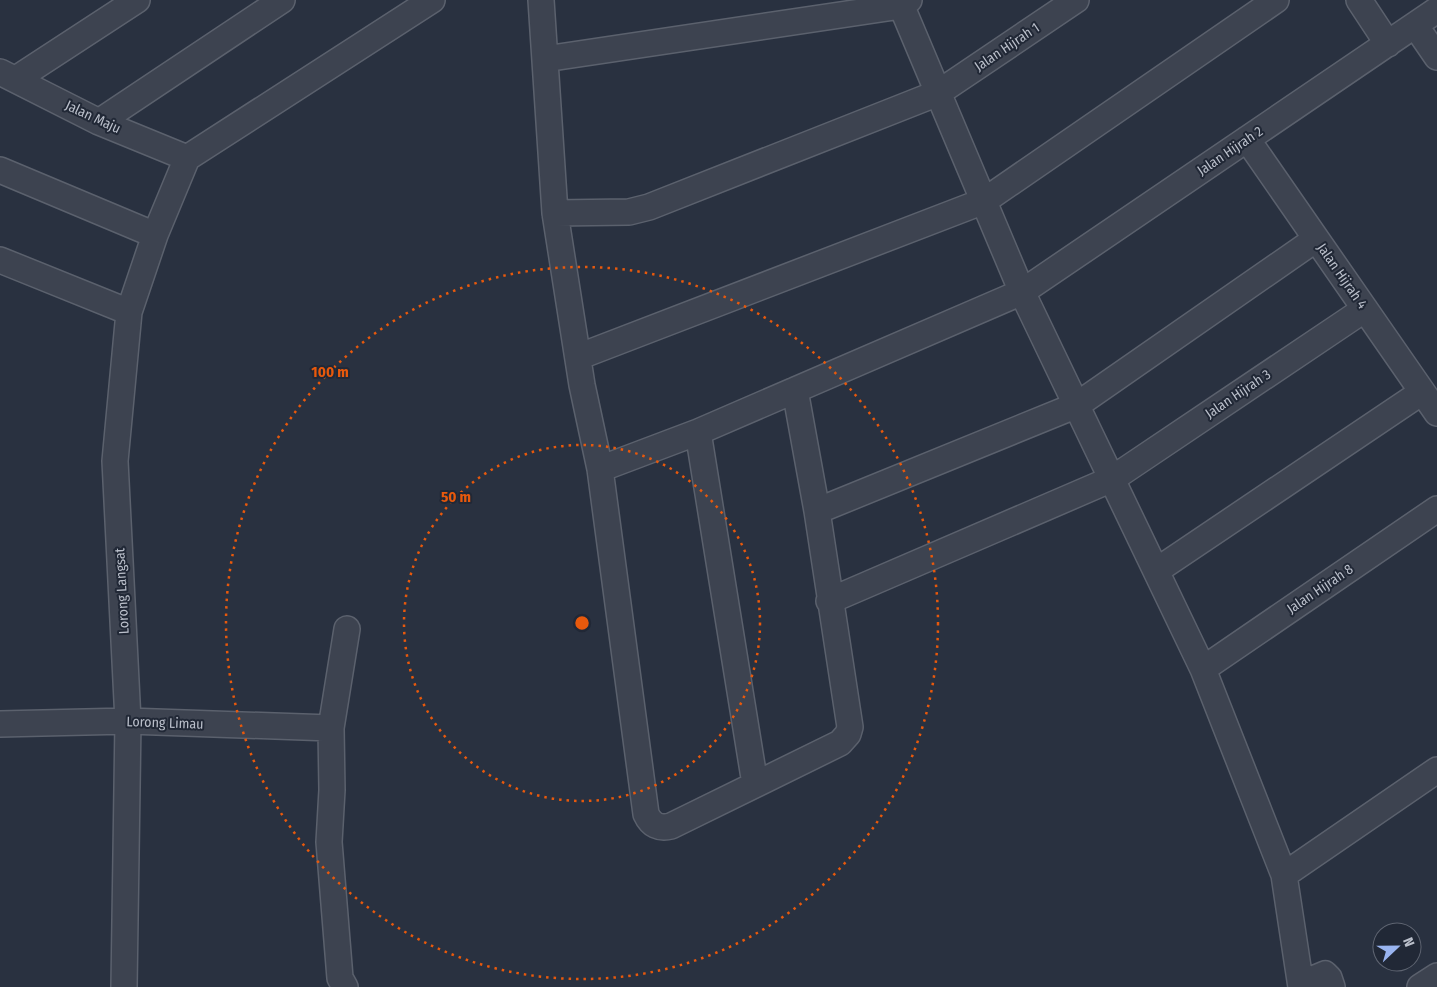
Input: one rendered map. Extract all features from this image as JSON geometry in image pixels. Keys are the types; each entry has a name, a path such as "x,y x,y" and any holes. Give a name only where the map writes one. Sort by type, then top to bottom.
{"street":[{"path":"8,76 137,0"},
{"path":"99,122 282,0"},
{"path":"187,158 432,0"},
{"path":"541,0 555,213 578,357 600,469 646,814 649,821 655,826 664,828 671,826 840,743 848,734 850,727 829,601 817,511 795,390"},
{"name":"Jalan Hijrah 1","path":"555,213 629,212 649,207 938,93 1076,0"},
{"path":"578,357 984,200 1276,0"},
{"path":"1359,0 1388,44"},
{"path":"545,59 903,2 938,93 1022,292 1203,669 1284,875 1301,985 1325,974 1329,978 1332,987"},
{"name":"Jalan Hijrah 2","path":"600,469 698,432 1022,292 1437,10"},
{"path":"1415,25 1437,57"},
{"name":"Jalan Maju","path":"8,76 99,122 187,158"},
{"name":"Jalan Hijrah 4","path":"1247,139 1437,413"},
{"name":"Lorong Langsat","path":"124,987 128,721 115,461 129,312 155,234 187,158"},
{"path":"0,170 155,234"},
{"path":"817,511 1076,405 1316,239"},
{"path":"0,260 129,312"},
{"name":"Jalan Hijrah 3","path":"829,601 1112,479 1364,309"},
{"path":"1156,571 1422,392"},
{"path":"698,432 755,784"},
{"name":"Jalan Hijrah 8","path":"1203,669 1437,509"},
{"path":"345,987 340,978 329,842 332,790 331,728 346,629"},
{"name":"Lorong Limau","path":"0,724 128,721 331,728"},
{"path":"1284,875 1437,770"},
{"path":"1420,987 1437,976"}]}
